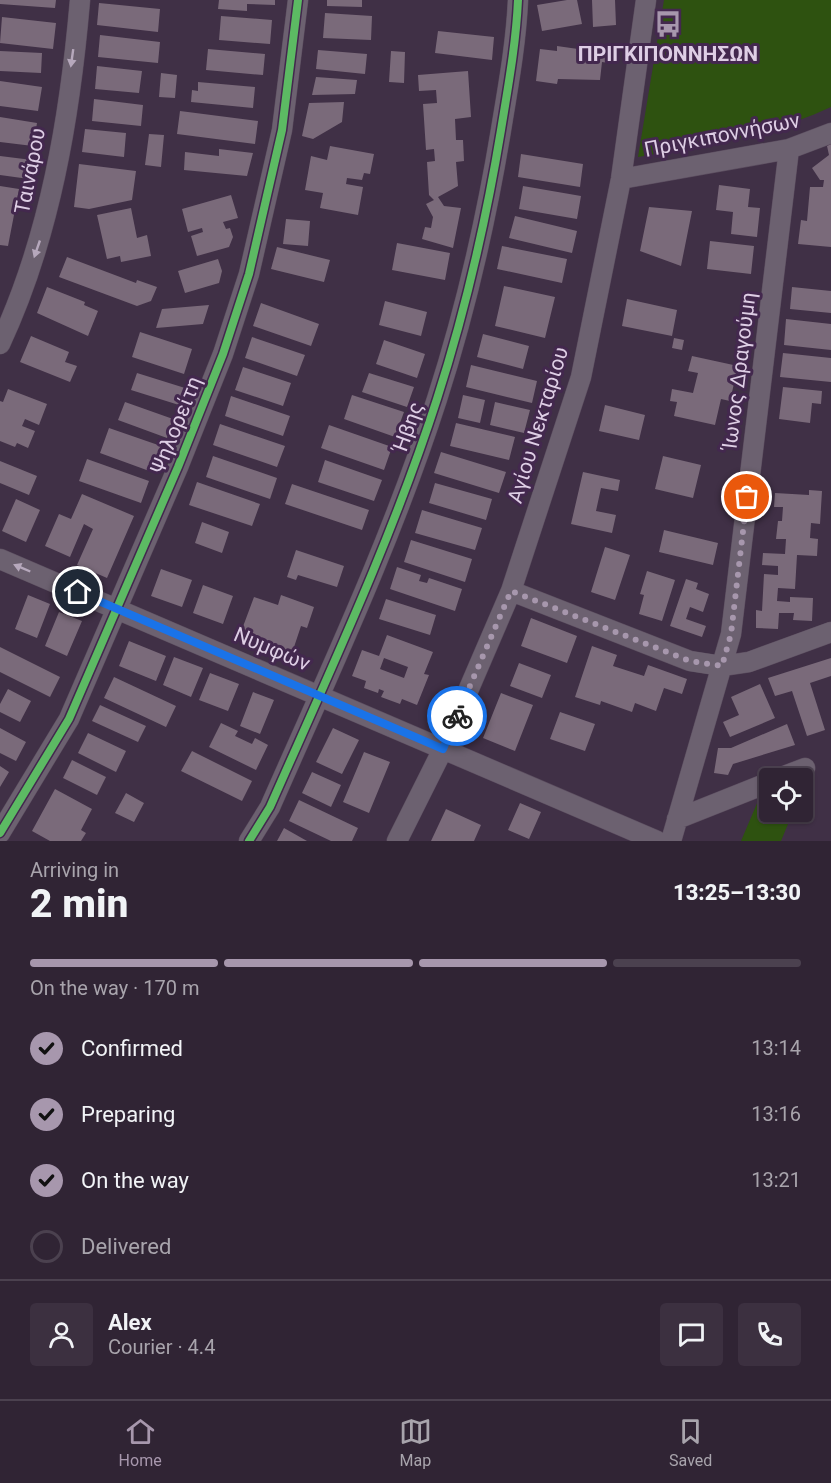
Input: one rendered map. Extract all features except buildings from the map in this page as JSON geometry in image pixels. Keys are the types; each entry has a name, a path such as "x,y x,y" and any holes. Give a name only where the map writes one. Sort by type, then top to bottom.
{"street":[{"name":"Ταινάρου","path":"0,344 15,310 42,233 59,153 80,0"},
{"name":"Ψηλορείτη","path":"0,833 69,719 199,416 223,354 249,274 282,130 297,0"},
{"name":"Ήβης","path":"249,841 270,807 368,583 437,400 474,266 495,162 516,37 518,0"},
{"name":"Αγίου Νεκταρίου","path":"397,841 443,749 511,591 581,377 621,179 646,0"},
{"name":"Πριγκιποννήσων","path":"621,179 789,149 831,133"},
{"name":"Ίωνος Δραγούμη","path":"671,841 731,634 789,149"},
{"name":"Νυμφών","path":"0,559 657,841"},
{"path":"511,591 690,661 722,666 749,662 831,632"},
{"path":"677,819 759,786"}],"green space":[{"path":"664,0 831,0 831,107 760,133 638,157"},
{"path":"758,801 759,822 789,822 781,841 741,841"}],"cycle path":[{"path":"0,833 69,719 178,467 223,354 249,274 282,130 298,0"},
{"path":"249,841 270,807 359,605 400,503 437,399 466,300 489,198 511,65 518,0"}],"way so far":[{"path":"457,716 511,591 690,661 722,666 731,634 747,497"}],"place":[{"name":"ΠΡΙΓΚΙΠΟΝΝΗΣΩΝ","path":"668,24"}],"route":[{"path":"78,592 443,749 457,716"}]}
